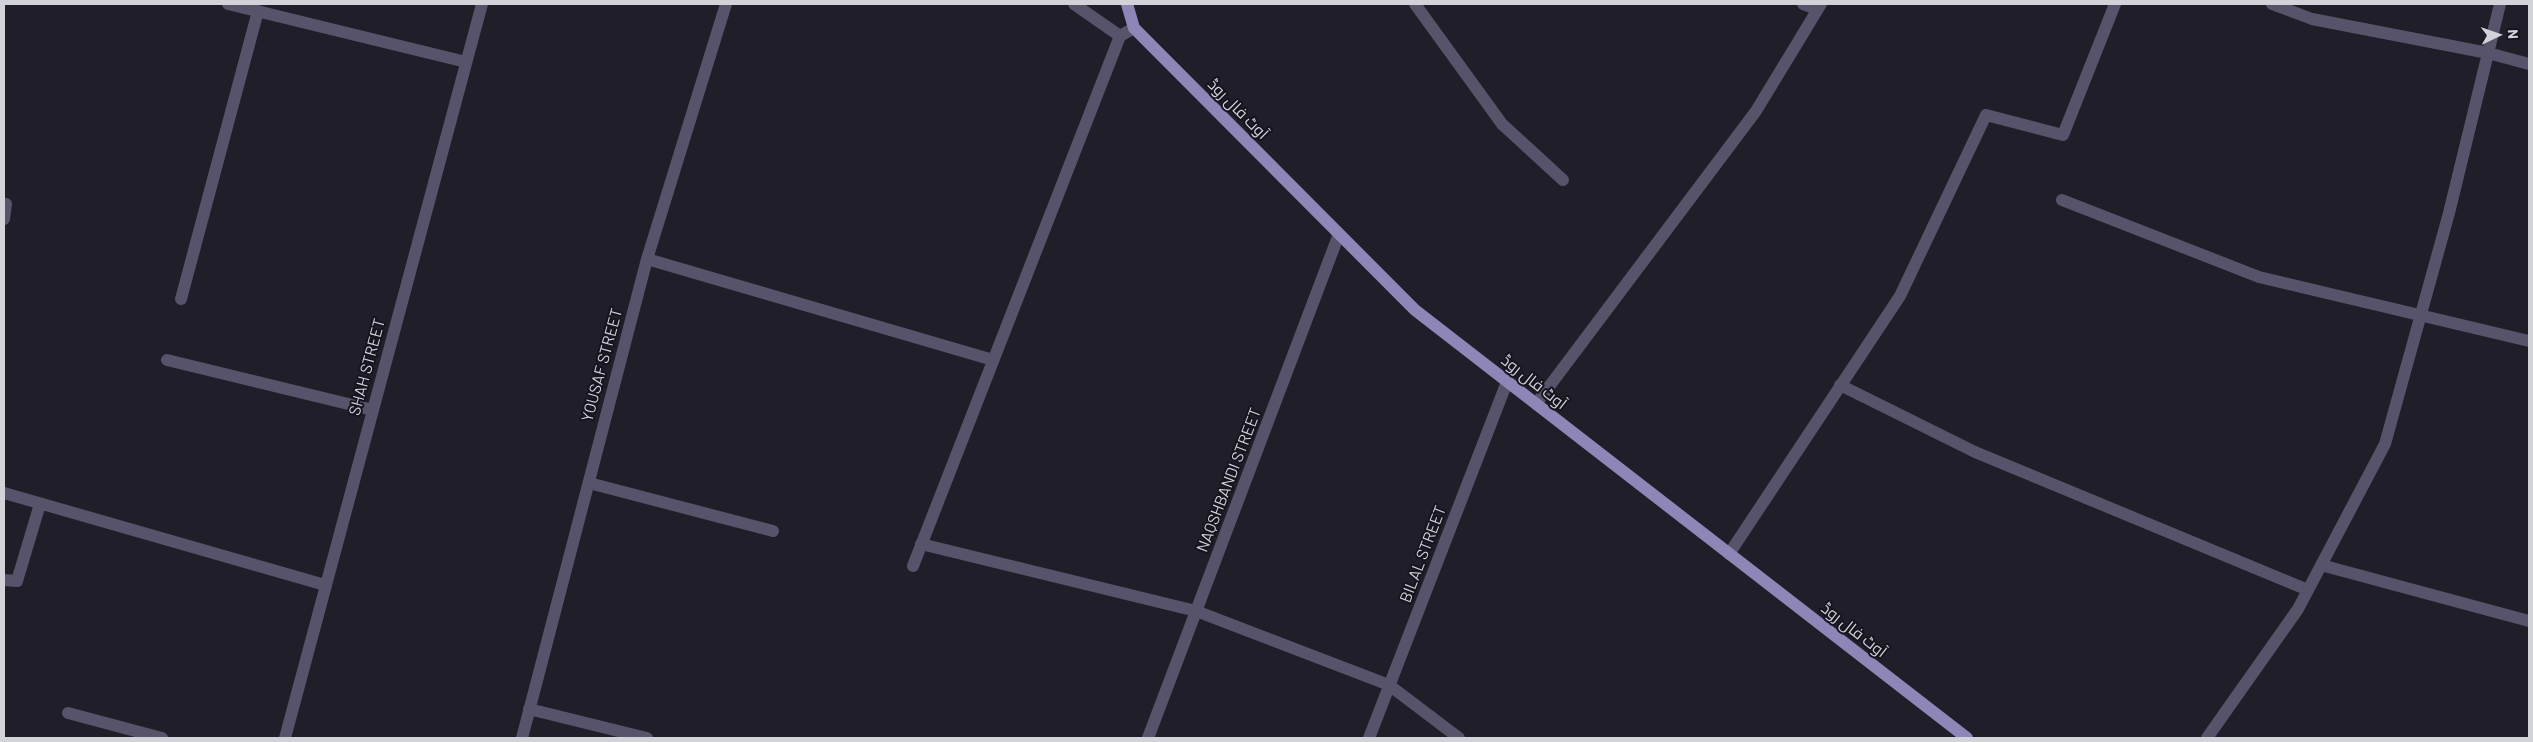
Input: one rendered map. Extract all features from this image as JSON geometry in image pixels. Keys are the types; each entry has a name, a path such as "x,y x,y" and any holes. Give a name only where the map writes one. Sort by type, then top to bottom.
{"main road":[{"name":"آوٹ فال روڈ","path":"1127,4 1134,28 1415,310 1959,736"}],"street":[{"path":"228,4 466,62"},
{"name":"SHAH STREET","path":"285,738 482,4"},
{"name":"YOUSAF STREET","path":"522,738 647,259 726,4"},
{"path":"1074,4 1120,36"},
{"path":"1415,4 1502,124 1563,180"},
{"path":"1536,404 1756,111 1819,7 1803,4"},
{"path":"1729,554 1900,296 1986,115 2063,135 2115,4"},
{"path":"2272,4 2312,19 2488,53 2529,64"},
{"path":"2207,738 2298,609 2385,444 2449,213 2500,4"},
{"path":"181,299 258,11"},
{"path":"913,566 1120,36 1134,28"},
{"path":"2062,200 2259,277 2529,341"},
{"path":"4,219 6,204"},
{"name":"NAQSHBANDI STREET","path":"1148,738 1339,234"},
{"path":"647,259 993,360"},
{"path":"167,360 373,410"},
{"name":"BILAL STREET","path":"1369,738 1507,382"},
{"path":"1840,385 1975,452 2308,590"},
{"path":"589,483 774,531"},
{"path":"4,493 326,585"},
{"path":"4,580 17,581 40,504"},
{"path":"921,544 1196,611 1389,685 1459,738"},
{"path":"2321,565 2529,621"},
{"path":"530,709 647,738"},
{"path":"68,713 162,738"}]}
